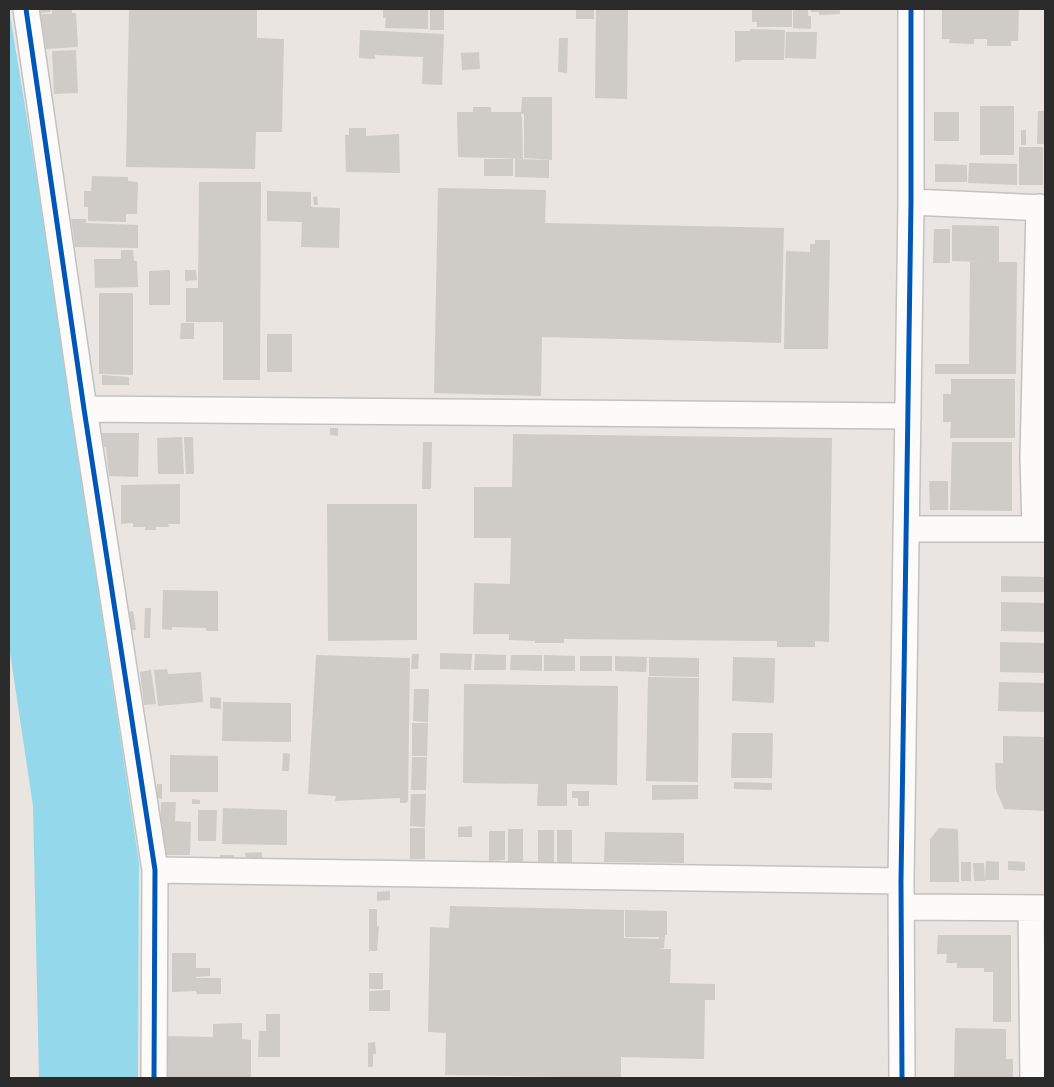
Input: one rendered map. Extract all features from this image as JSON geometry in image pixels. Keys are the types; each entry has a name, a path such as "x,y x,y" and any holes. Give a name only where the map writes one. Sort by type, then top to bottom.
{"street":[{"path":"26,9 84,409 155,870 154,1078"},
{"path":"902,1078 901,881 911,202 911,9"},
{"path":"906,529 1040,529 1033,458 1042,207 911,202"},
{"path":"84,409 908,416"},
{"path":"155,870 901,881"},
{"path":"902,907 1038,908 1032,1078"}],"water":[{"path":"9,9 37,180 139,863 138,1078 39,1078 33,806 9,646"}],"building":[{"path":"40,9 50,9 51,12 40,13"},
{"path":"52,9 72,9 72,13 76,13 78,47 46,49 41,14 52,14"},
{"path":"129,9 257,9 257,38 284,39 282,132 256,132 255,169 126,167"},
{"path":"383,9 428,9 428,29 385,28 386,18 383,18"},
{"path":"430,9 444,9 444,30 430,30"},
{"path":"576,9 594,9 594,19 576,19"},
{"path":"596,9 628,9 627,99 595,98"},
{"path":"752,9 792,9 792,27 757,27 757,22 752,22"},
{"path":"793,9 808,9 808,16 811,16 811,29 793,28"},
{"path":"811,9 840,9 840,14 819,15 819,12 811,12"},
{"path":"942,9 1019,9 1018,41 1011,41 1011,46 987,46 987,39 974,39 974,44 949,43 950,39 942,39"},
{"path":"750,29 785,30 784,60 741,60 735,62 735,31 750,31"},
{"path":"360,30 444,34 442,85 422,84 423,57 375,55 375,59 359,58"},
{"path":"786,32 817,32 816,59 785,58"},
{"path":"559,38 568,38 567,73 558,72"},
{"path":"76,50 78,93 54,94 52,51"},
{"path":"479,52 480,69 462,70 461,53"},
{"path":"522,97 552,97 552,160 524,158 524,114 521,114"},
{"path":"980,106 1014,106 1014,155 980,155"},
{"path":"473,107 491,107 491,112 521,112 523,159 458,157 457,112 473,112"},
{"path":"1038,111 1045,111 1045,144 1037,144"},
{"path":"934,112 959,112 959,141 934,141"},
{"path":"349,128 366,128 366,136 399,134 400,173 346,172 345,135 349,135"},
{"path":"1021,130 1026,130 1026,145 1021,145"},
{"path":"1019,147 1043,147 1043,185 1019,185"},
{"path":"484,159 513,159 513,176 484,176"},
{"path":"515,159 549,160 549,178 515,177"},
{"path":"969,163 1017,164 1017,185 968,183"},
{"path":"935,164 967,165 967,182 935,182"},
{"path":"92,176 128,177 128,181 138,182 137,214 126,214 126,222 88,221 88,207 84,207 84,191 91,191"},
{"path":"199,182 261,182 260,380 223,380 223,322 186,322 186,288 198,288"},
{"path":"438,188 546,190 545,223 784,228 781,343 542,337 541,396 434,393"},
{"path":"267,191 311,192 311,207 340,208 339,248 301,247 302,222 267,221"},
{"path":"317,196 318,205 314,205 313,197"},
{"path":"71,219 86,219 86,223 138,225 138,248 75,247"},
{"path":"952,225 999,226 999,262 1017,262 1016,374 935,374 935,364 969,364 970,262 982,262 952,261"},
{"path":"934,229 950,229 950,263 933,263"},
{"path":"815,240 830,240 828,349 784,349 786,251 810,252 810,244 815,244"},
{"path":"121,250 133,250 134,261 137,261 138,287 95,288 94,259 121,259"},
{"path":"170,270 170,305 149,305 149,271"},
{"path":"185,270 196,270 197,280 185,281"},
{"path":"99,293 133,293 133,375 99,374"},
{"path":"181,323 194,323 194,339 180,339"},
{"path":"267,334 292,334 292,372 267,372"},
{"path":"102,375 129,377 129,385 102,385"},
{"path":"951,379 1015,379 1015,438 950,438 951,422 943,422 943,394 951,394"},
{"path":"330,428 338,428 338,436 330,435"},
{"path":"102,433 139,433 138,477 109,476 106,447 104,447"},
{"path":"513,434 832,438 829,642 815,641 815,647 777,647 777,641 564,639 564,643 535,643 535,641 509,640 509,634 473,634 474,583 510,584 511,538 474,538 474,487 512,487"},
{"path":"182,437 184,474 158,474 157,438"},
{"path":"184,437 193,437 194,474 186,474"},
{"path":"423,442 432,442 431,489 422,489"},
{"path":"952,442 1012,442 1012,511 950,510"},
{"path":"929,481 948,481 948,510 930,510"},
{"path":"180,484 180,524 168,524 169,527 156,527 156,530 145,530 145,527 133,527 133,523 121,524 121,485"},
{"path":"327,504 417,504 417,640 328,641"},
{"path":"1001,576 1045,577 1045,592 1001,592"},
{"path":"163,590 218,591 218,631 206,631 206,628 172,627 172,630 162,629"},
{"path":"1001,602 1045,603 1045,632 1001,631"},
{"path":"145,608 151,608 150,638 144,638"},
{"path":"133,611 136,630 131,630 128,612"},
{"path":"1000,642 1045,643 1045,673 1000,672"},
{"path":"440,653 472,654 471,670 440,669"},
{"path":"412,654 419,654 418,669 411,669"},
{"path":"475,654 506,655 506,670 474,670"},
{"path":"316,655 410,658 408,801 406,803 400,803 400,798 335,801 336,796 308,794"},
{"path":"511,655 542,655 542,671 510,670"},
{"path":"544,655 575,656 575,671 544,671"},
{"path":"580,656 612,656 612,671 580,671"},
{"path":"615,656 647,657 646,672 615,671"},
{"path":"649,657 699,658 699,677 649,676"},
{"path":"733,657 775,658 774,703 732,701"},
{"path":"167,669 168,674 201,672 203,702 158,706 154,670"},
{"path":"151,670 156,704 144,705 140,672"},
{"path":"648,677 699,678 698,782 646,781"},
{"path":"999,682 1045,683 1045,712 998,711"},
{"path":"464,684 618,686 617,785 567,784 567,806 537,806 538,784 463,783"},
{"path":"414,689 429,689 428,722 413,721"},
{"path":"210,697 221,698 221,709 210,708"},
{"path":"223,702 291,703 291,742 222,741"},
{"path":"412,723 428,723 427,756 412,756"},
{"path":"732,733 773,733 772,778 731,778"},
{"path":"1003,736 1045,737 1045,811 1004,809 996,790 995,763 1003,763"},
{"path":"283,753 290,754 289,771 282,771"},
{"path":"170,755 218,756 218,792 170,792"},
{"path":"412,757 427,757 426,790 411,790"},
{"path":"734,782 772,783 772,790 734,789"},
{"path":"157,784 162,784 162,799 156,798"},
{"path":"652,785 698,785 698,799 652,800"},
{"path":"572,791 589,791 589,806 578,806 578,798 572,798"},
{"path":"411,794 426,794 425,827 410,826"},
{"path":"192,799 200,800 200,804 192,804"},
{"path":"161,802 176,802 175,821 191,822 190,855 165,855 165,843 160,843"},
{"path":"223,808 287,810 287,845 222,844"},
{"path":"198,810 217,810 216,841 198,841"},
{"path":"472,826 472,837 458,837 458,827"},
{"path":"410,828 425,828 425,859 410,859"},
{"path":"939,828 958,829 959,882 930,882 930,839"},
{"path":"508,829 523,829 523,862 508,862"},
{"path":"538,830 554,830 554,862 538,862"},
{"path":"557,830 572,830 572,863 557,863"},
{"path":"489,831 505,831 505,860 489,861"},
{"path":"605,832 684,833 684,863 604,862"},
{"path":"262,852 262,858 246,858 245,853"},
{"path":"220,855 234,855 234,858 220,858"},
{"path":"986,861 999,862 999,880 985,880"},
{"path":"1008,861 1025,862 1025,871 1008,870"},
{"path":"961,862 971,862 971,881 961,881"},
{"path":"973,863 984,863 985,881 974,881"},
{"path":"390,891 390,900 377,901 377,892"},
{"path":"450,906 624,910 624,938 659,939 659,937 625,937 625,910 667,911 667,935 665,935 664,948 658,949 671,949 670,983 715,984 715,1000 705,1000 704,1059 621,1057 621,1078 445,1075 446,1033 428,1032 430,927 449,928"},
{"path":"369,909 377,909 377,926 379,926 377,951 369,951"},
{"path":"938,935 1011,935 1011,1022 993,1022 993,972 984,972 984,968 957,968 957,963 946,963 947,954 937,954"},
{"path":"172,953 196,953 196,968 210,968 210,976 196,978 221,978 221,994 197,994 196,991 172,992"},
{"path":"369,973 383,973 383,989 369,989"},
{"path":"390,990 390,1011 369,1011 369,991"},
{"path":"266,1014 280,1014 280,1057 258,1057 259,1031 266,1031"},
{"path":"242,1023 242,1039 251,1040 251,1078 167,1078 166,1036 213,1037 213,1024"},
{"path":"955,1028 1006,1029 1006,1059 1013,1059 1013,1078 954,1078"},
{"path":"375,1042 376,1054 373,1054 373,1067 368,1067 368,1043"}],"cycle path":[{"path":"26,9 84,409 155,870 154,1078"},
{"path":"902,1078 901,881 911,202 911,9"}]}
